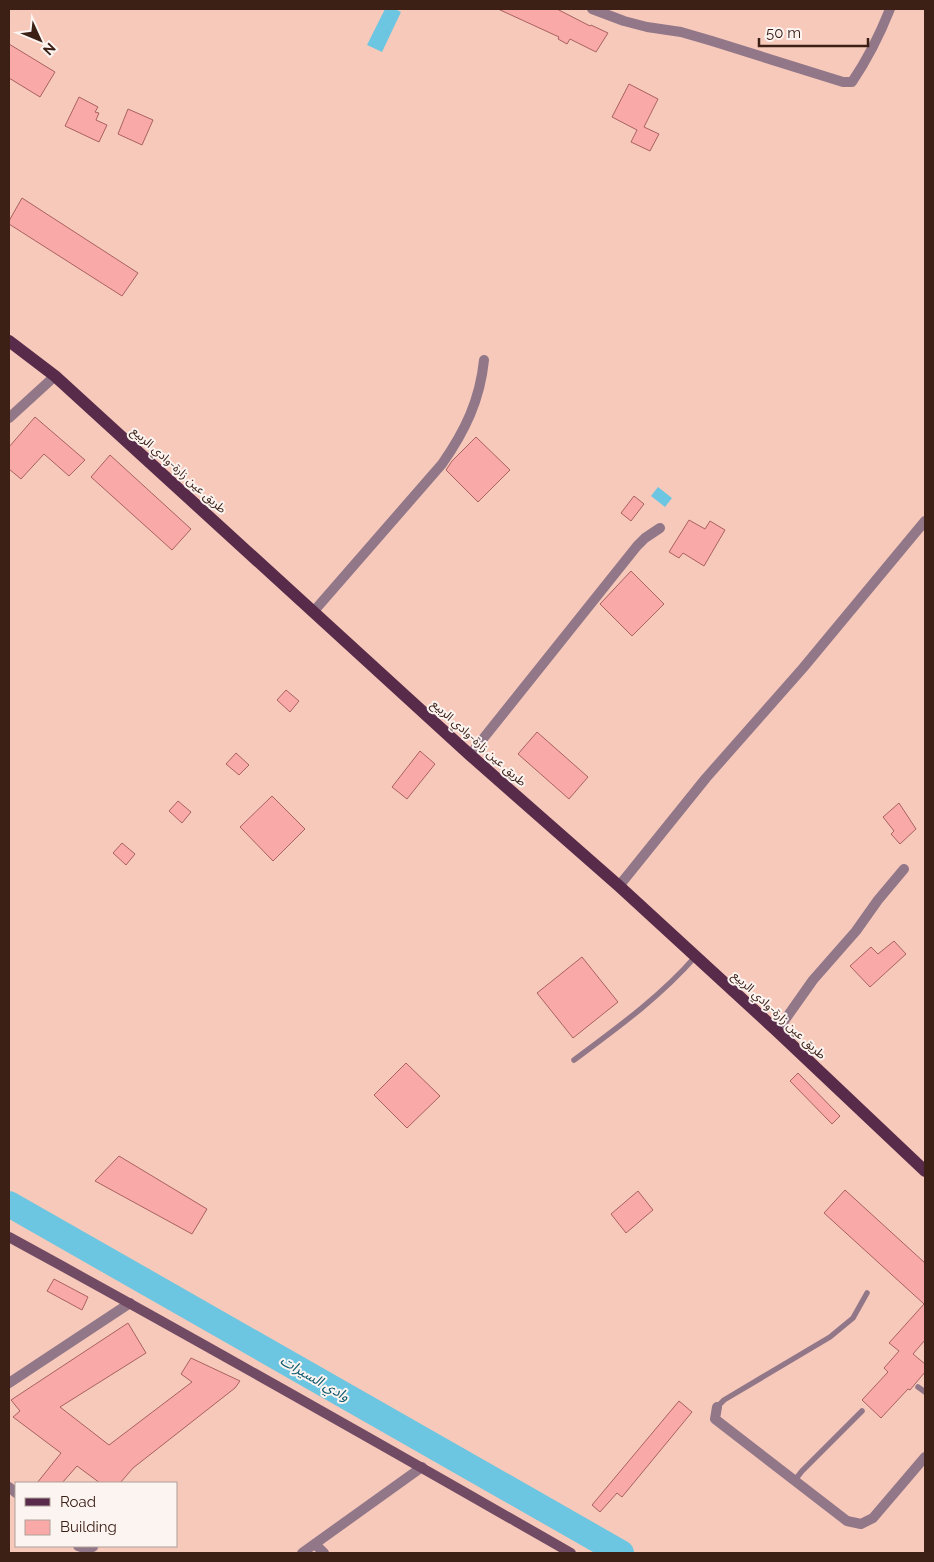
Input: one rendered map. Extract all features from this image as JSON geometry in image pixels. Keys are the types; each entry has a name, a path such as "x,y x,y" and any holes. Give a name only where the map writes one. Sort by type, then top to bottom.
{"main road":[{"name":"طريق عين زارة-وادي الربيع","path":"9,341 55,376 470,754 619,886 925,1171"},
{"path":"9,1237 422,1467 571,1553"}],"street":[{"path":"592,9 632,23 681,32 844,82 852,82 871,51 890,9"},
{"path":"314,611 442,464 460,439 472,412 482,379 484,360"},
{"path":"9,418 55,376"},
{"path":"619,886 706,778 803,668 925,521"},
{"path":"470,754 637,546 660,528"},
{"path":"776,1031 804,991 856,931 878,900 904,869"},
{"path":"9,1383 130,1303"},
{"path":"717,1407 715,1419 847,1521 861,1524 873,1518 925,1457"},
{"path":"302,1553 422,1467"},
{"path":"314,1544 324,1553"}],"lane":[{"path":"574,1060 654,999 679,976 695,957"},
{"path":"717,1407 724,1400 830,1337 853,1318 867,1292"},
{"path":"918,1387 925,1392"},
{"path":"795,1480 862,1411"}],"water":[{"path":"385,9 395,9 401,12 382,52 367,45"},
{"path":"658,487 672,498 665,507 651,496"}],"building":[{"path":"498,9 557,9 608,33 596,52 570,39 567,44 558,39 559,37"},
{"path":"9,44 55,72 40,97 9,78"},
{"path":"629,84 658,99 644,127 659,134 650,151 631,142 637,130 612,117"},
{"path":"79,97 98,107 95,112 99,113 96,120 107,125 99,142 65,126"},
{"path":"128,109 153,120 142,145 118,134"},
{"path":"22,198 138,273 122,296 9,224"},
{"path":"35,417 85,460 69,476 44,454 21,479 9,469 9,447"},
{"path":"476,437 510,470 478,502 446,470 452,461"},
{"path":"110,455 191,529 172,550 91,477"},
{"path":"634,496 644,504 631,521 621,513"},
{"path":"689,520 705,529 710,521 725,530 704,566 683,553 679,558 669,552"},
{"path":"631,571 664,604 632,636 600,604"},
{"path":"286,690 299,701 290,712 277,700"},
{"path":"537,732 588,777 569,799 518,754"},
{"path":"420,751 435,764 407,799 392,787"},
{"path":"236,753 249,765 239,775 226,764"},
{"path":"272,796 305,829 273,861 240,827"},
{"path":"178,801 191,812 182,823 169,811"},
{"path":"899,803 916,829 900,844 891,834 894,831 883,817"},
{"path":"122,843 135,854 126,865 113,853"},
{"path":"894,941 906,954 870,987 850,966 871,947 878,954"},
{"path":"582,957 618,1002 573,1038 537,993"},
{"path":"406,1063 440,1096 407,1128 374,1095"},
{"path":"798,1073 840,1116 832,1124 790,1081"},
{"path":"119,1156 207,1209 192,1234 95,1181"},
{"path":"845,1190 925,1263 925,1340 913,1354 925,1364 925,1372 910,1390 908,1389 881,1418 862,1400 888,1372 884,1368 899,1351 889,1343 924,1304 824,1213"},
{"path":"638,1191 653,1210 626,1233 611,1214"},
{"path":"54,1279 88,1297 82,1310 47,1291"},
{"path":"128,1323 146,1353 60,1407 109,1445 192,1382 181,1374 191,1358 240,1381 235,1388 133,1468 121,1482 99,1482 77,1466 63,1482 38,1482 61,1453 13,1417 20,1411 11,1400"},
{"path":"679,1401 692,1412 622,1497 617,1493 600,1512 592,1505"}],"waterway":[{"name":"وادي السيرات","path":"9,1204 621,1553"}]}
